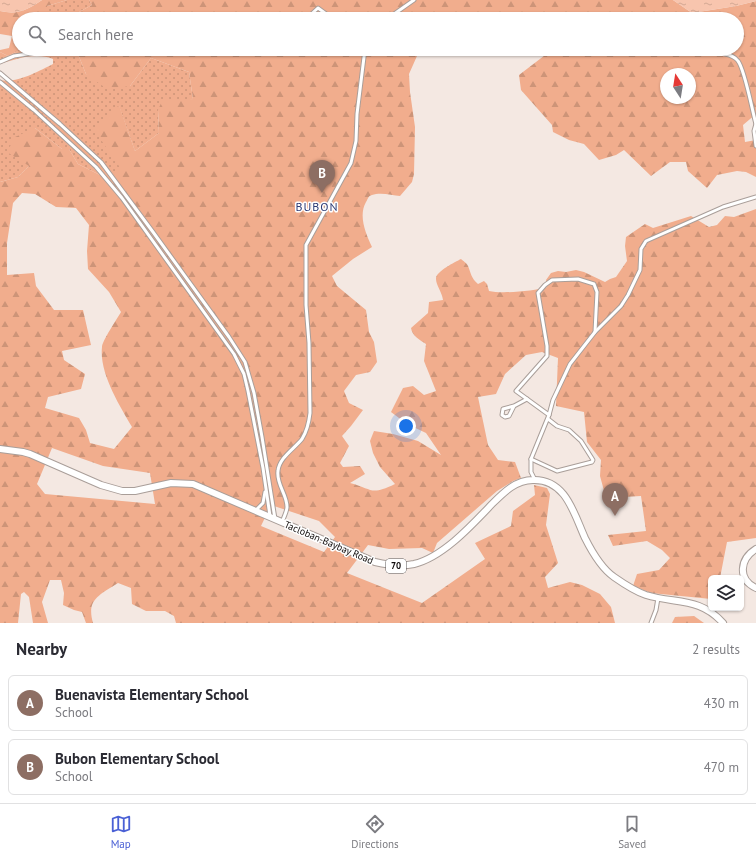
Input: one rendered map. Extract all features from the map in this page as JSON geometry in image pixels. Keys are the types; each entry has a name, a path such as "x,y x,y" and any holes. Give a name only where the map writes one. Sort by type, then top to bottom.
{"highway":[{"name":"Tacloban-Baybay Road","path":"0,449 30,454 115,490 135,491 171,483 186,483 200,486 375,562 398,566 413,564 434,555 447,546 513,485 527,480 549,483 562,491 570,504 589,546 602,565 613,576 631,588 644,594 658,598 700,605 713,613 723,623"},
{"path":"756,549 746,558 743,570 746,581 756,588"}],"street":[{"path":"406,0 409,4"},
{"path":"397,12 414,0"},
{"path":"314,12 318,8 323,12"},
{"path":"0,62 14,56"},
{"path":"282,522 287,507 283,490 278,481 278,471 281,462 302,438 308,424 310,412 309,342 306,305 306,245 351,163 356,142 357,114 364,56"},
{"path":"732,56 738,60 747,86 756,124 754,131 756,146"},
{"path":"0,73 60,124 101,162 229,337 245,362 255,400 273,518"},
{"path":"0,82 34,110 96,167 122,198 234,354 244,374 247,385 265,468 265,500 256,510"},
{"path":"534,480 531,472 530,459 548,419 553,400 570,364 595,332 621,306 628,295 640,270 641,249 646,241 723,207 756,197"},
{"path":"549,415 516,391 547,356 547,346 538,293 552,280 578,279 594,284 597,292 595,332"},
{"path":"514,406 527,399"},
{"path":"530,459 557,471 592,462 593,460 581,441 569,430 557,426 548,419"},
{"path":"265,485 273,518"},
{"path":"651,623 656,610 658,598"}],"green space":[{"path":"42,0 67,0 47,6 47,12 17,12"},
{"path":"67,0 89,0 92,5 79,12 47,12 47,6"},
{"path":"89,0 673,0 691,12 79,12 92,5"},
{"path":"756,1 756,114 743,125 745,142 756,140 756,177 746,172 737,171 717,175 707,188 688,171 686,162 670,162 651,176 624,150 616,155 599,160 584,144 569,140 553,132 552,125 521,90 519,75 544,56 744,56 744,12 698,12"},
{"path":"0,11 12,12 12,36 0,34"},
{"path":"12,36 12,54 8,56 0,52 0,50 9,48"},
{"path":"0,52 8,56 12,54 12,56 33,56 0,64"},
{"path":"40,56 79,56 86,74 130,86 151,58 189,72 193,99 158,110 159,133 135,151 119,106 122,170 106,178 78,164 69,149 62,149 35,128 29,166 18,177 0,182 0,80 6,81 20,79 53,64 53,59"},
{"path":"79,56 417,56 409,74 415,127 414,174 412,182 400,196 379,194 369,197 364,207 363,219 365,231 372,247 353,259 332,276 337,286 366,310 369,332 374,342 377,362 370,372 356,375 344,391 349,403 363,410 342,436 349,446 340,463 343,467 360,466 365,474 350,483 376,491 395,484 380,467 373,453 370,441 374,431 393,434 418,441 441,455 426,433 407,424 391,412 403,388 413,386 424,395 436,391 424,361 426,344 415,336 411,328 428,313 429,302 443,300 436,279 442,270 461,259 466,263 474,280 478,284 484,281 487,284 489,291 495,292 518,292 547,287 546,280 551,273 558,271 566,272 576,270 584,272 605,282 616,277 627,261 625,246 626,237 645,224 653,228 691,216 709,227 717,225 725,216 734,217 756,209 756,538 727,542 721,575 708,575 708,599 651,593 633,586 637,574 659,570 670,558 662,550 647,541 613,546 608,535 646,531 641,496 606,498 600,476 601,460 587,442 584,412 556,406 558,358 542,352 526,355 505,374 496,394 478,397 488,445 498,460 515,462 521,478 497,491 437,543 433,553 422,548 389,549 368,545 347,573 422,603 485,559 475,543 511,526 513,511 535,495 534,485 547,488 550,494 546,525 558,563 545,577 548,588 570,582 582,585 600,594 611,607 615,623 176,623 174,616 165,611 146,611 132,604 131,588 118,583 96,598 91,608 93,623 86,623 82,612 63,605 64,593 61,580 50,580 42,602 48,623 33,623 29,597 24,592 21,594 18,623 0,623 0,182 18,177 29,166 7,152 15,137 35,128 62,149 69,149 78,164 106,178 121,169 95,131 119,105 135,151 159,133 158,110 162,101 193,99 189,72 151,58 130,86 107,89 86,74","holes":["22,193 35,194 56,207 76,208 89,225 87,251 88,269 109,292 121,312 107,335 102,347 104,368 111,389 132,427 114,449 90,443 86,430 79,418 45,408 48,397 81,389 85,374 64,360 62,351 91,345 83,310 54,310 36,286 34,273 7,275 7,243 13,203","52,448 103,466 150,473 155,504 45,494 37,484","271,505 319,521 335,537 324,552 261,526"]},
{"path":"694,616 704,623 672,623 675,617"}],"water":[{"path":"0,0 42,0 22,11 6,12 0,11"},
{"path":"673,0 756,0 736,6 691,12"}],"place":[{"name":"Bubon Elementary School","path":"322,193"},
{"name":"Buenavista Elementary School","path":"615,516"}],"district":[{"name":"BUBON","path":"317,207"}]}
